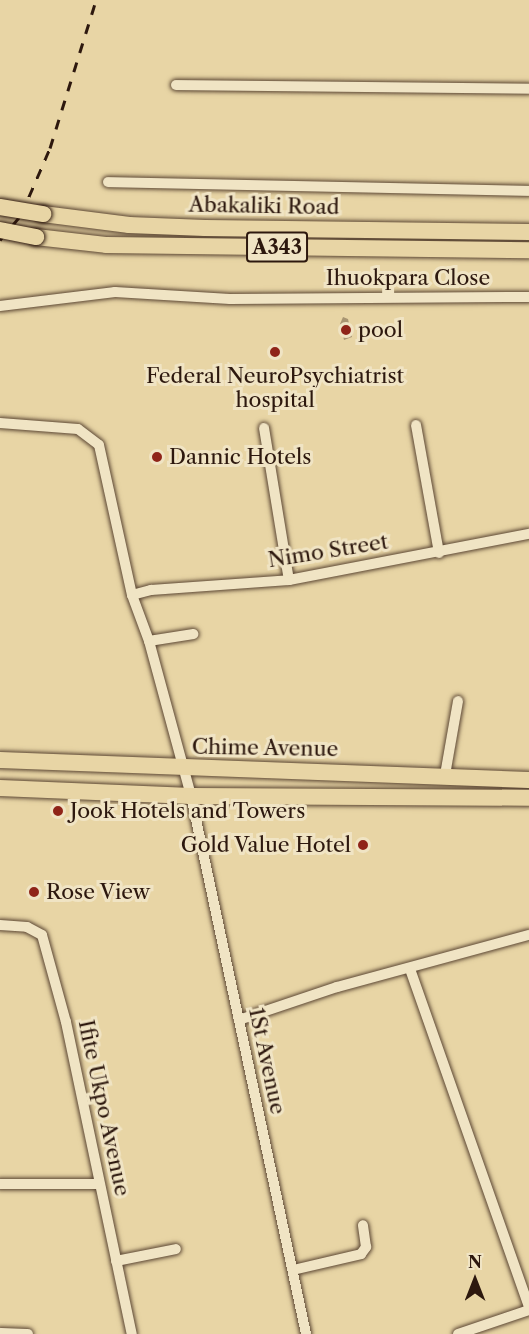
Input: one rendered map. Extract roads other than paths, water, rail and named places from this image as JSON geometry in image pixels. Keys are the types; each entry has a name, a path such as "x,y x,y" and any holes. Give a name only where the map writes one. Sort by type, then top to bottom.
{"main road":[{"name":"Abakaliki Road","path":"0,207 43,214 161,226 523,231"},
{"name":"Abakaliki Road","path":"0,230 36,237 106,245 524,250"},
{"name":"Chime Avenue","path":"0,760 184,770 529,780"},
{"path":"0,788 191,796 529,798"}],"street":[{"path":"176,85 529,89"},
{"path":"108,182 529,191"},
{"name":"Ihuokpara Close","path":"0,306 115,292 230,299 529,297"},
{"name":"1St Avenue","path":"0,423 78,429 91,436 103,456 132,596 149,641 191,796 306,1334"},
{"path":"416,425 439,553"},
{"path":"264,428 289,580"},
{"name":"Nimo Street","path":"132,596 151,590 289,580 529,534"},
{"path":"149,641 193,634"},
{"path":"445,776 458,701"},
{"name":"Ifite Ukpo Avenue","path":"0,925 27,927 42,935 66,1022 132,1334"},
{"path":"238,1020 529,935"},
{"path":"410,969 529,1308 458,1334"},
{"path":"0,1184 99,1184"},
{"path":"293,1270 361,1254 366,1247 363,1225"},
{"path":"116,1261 176,1249"},
{"path":"0,1333 28,1334"}],"railway":[{"path":"0,240 21,215 50,148 96,0"}],"place":[{"name":"pool","path":"346,330"},
{"name":"Federal NeuroPsychiatrist hospital","path":"275,352"},
{"name":"Dannic Hotels","path":"157,457"},
{"name":"Jook Hotels and Towers","path":"58,811"},
{"name":"Gold Value Hotel","path":"363,845"},
{"name":"Rose View","path":"34,892"}]}
